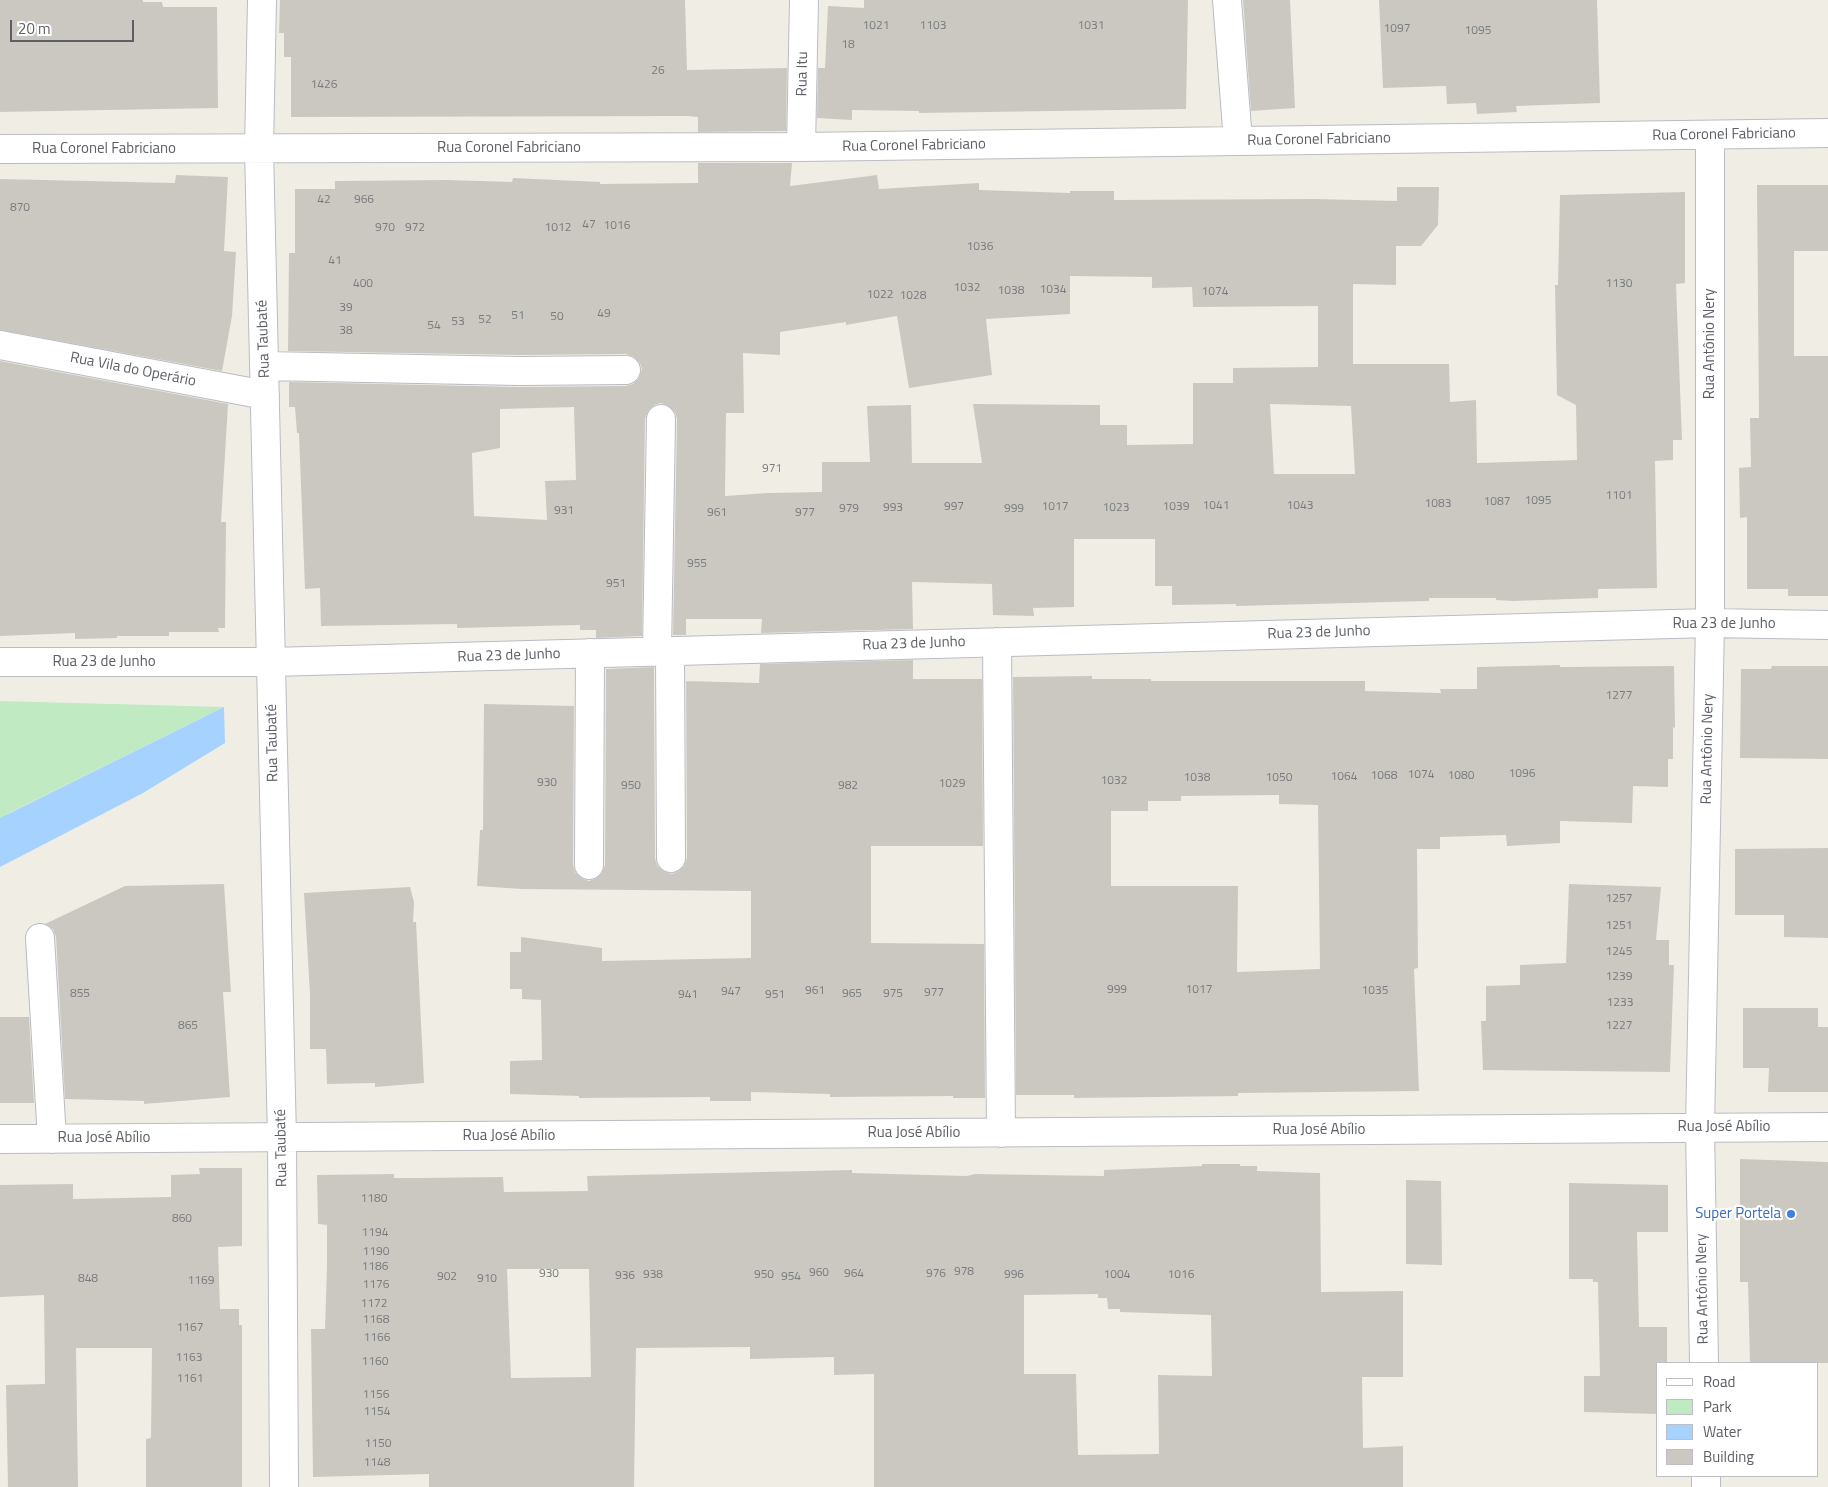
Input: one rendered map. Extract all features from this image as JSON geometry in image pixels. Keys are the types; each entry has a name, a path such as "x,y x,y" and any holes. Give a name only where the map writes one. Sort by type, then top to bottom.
{"street":[{"name":"Rua Taubaté","path":"262,0 259,149 282,1138 284,1487"},
{"name":"Rua Itu","path":"801,147 804,0"},
{"path":"1227,0 1238,141"},
{"name":"Rua Coronel Fabriciano","path":"0,149 801,147 1828,133"},
{"name":"Rua Antônio Nery","path":"1704,1362 1700,1128 1710,623 1710,135"},
{"name":"Rua Vila do Operário","path":"0,345 265,395"},
{"path":"265,366 520,371 626,370"},
{"path":"661,419 664,651 671,858"},
{"name":"Rua 23 de Junho","path":"0,662 271,662 1710,623 1828,625"},
{"path":"997,642 1001,1133"},
{"path":"588,865 590,654"},
{"path":"40,938 52,1139"},
{"name":"Rua José Abílio","path":"0,1139 1828,1127"}],"green space":[{"path":"0,701 224,707 7,814 6,819 0,819"}],"water":[{"path":"224,707 225,743 143,793 0,867 0,818"}],"building":[{"path":"0,0 143,0 143,2 162,2 163,7 217,7 218,108 0,112"},
{"path":"280,0 685,0 687,70 787,68 786,131 698,132 698,117 688,116 291,117 291,57 284,57 284,33 279,33"},
{"path":"864,0 1188,0 1186,109 919,113 919,111 852,110 852,120 817,118 818,68 825,68 828,6 864,8"},
{"path":"1243,0 1290,0 1295,108 1251,111"},
{"path":"1379,0 1597,0 1600,103 1516,106 1517,112 1477,114 1476,103 1447,104 1446,86 1383,88"},
{"path":"698,163 792,163 790,186 877,175 879,189 979,183 979,190 1070,193 1070,191 1114,191 1114,200 1315,199 1397,201 1397,187 1439,187 1438,225 1421,246 1396,246 1396,285 1353,284 1353,364 1449,364 1450,402 1476,400 1477,463 1577,460 1576,405 1557,395 1555,285 1558,285 1560,195 1685,192 1685,283 1676,284 1682,440 1673,440 1673,460 1655,461 1657,588 1598,589 1598,598 1513,601 1496,600 1496,598 1429,598 1429,601 1236,606 1236,604 1172,605 1172,586 1155,586 1155,539 1074,539 1074,607 1033,608 1034,616 993,615 992,584 912,582 913,629 761,633 762,619 686,619 686,635 673,635 677,419 675,412 669,406 661,403 654,405 648,411 645,419 642,636 596,638 596,630 580,630 580,625 457,628 457,624 321,626 320,588 305,589 299,433 297,433 295,407 289,407 289,382 520,387 626,386 633,384 639,378 642,369 640,363 634,357 626,354 520,355 288,351 289,253 295,253 295,189 335,189 335,181 447,180 512,182 513,178 600,182 600,184 698,183","holes":["1070,276 1152,277 1152,288 1192,287 1193,307 1318,306 1318,367 1233,368 1233,383 1193,383 1193,444 1127,445 1127,425 1100,425 1100,405 973,404 982,463 912,463 911,405 867,406 870,462 822,462 822,492 725,496 726,413 744,413 743,353 780,355 780,332 846,322 846,325 897,316 909,388 992,375 986,319 1070,314","1270,404 1351,406 1355,474 1274,474","574,407 576,480 545,481 547,520 474,516 472,453 500,448 500,409"]},
{"path":"176,175 228,177 224,251 236,252 232,316 222,371 0,330 0,179 175,183"},
{"path":"1757,185 1828,185 1828,251 1794,251 1794,356 1828,356 1828,596 1788,596 1788,589 1747,589 1747,517 1740,518 1739,468 1751,467 1750,418 1759,418"},
{"path":"0,361 228,404 221,522 226,522 225,628 218,628 219,632 169,632 169,636 117,636 117,638 75,639 75,633 0,636"},
{"path":"913,660 913,679 982,679 983,846 871,846 871,943 984,944 985,1098 953,1098 953,1096 830,1097 830,1094 751,1092 751,1101 710,1101 710,1097 579,1098 579,1096 510,1094 510,1061 542,1060 541,1000 522,999 522,989 510,989 510,952 521,952 521,937 602,948 602,961 751,958 751,891 522,889 477,886 480,830 483,830 484,704 574,706 573,865 575,872 581,878 589,881 597,878 602,873 605,865 606,669 654,667 655,858 657,865 663,871 672,874 684,866 687,858 686,681 759,683 760,664"},
{"path":"1560,665 1560,667 1674,666 1675,728 1673,727 1673,759 1668,759 1668,787 1633,786 1632,823 1560,821 1560,843 1507,846 1506,835 1440,837 1440,849 1417,849 1418,968 1414,969 1419,1091 1238,1093 1238,1096 1074,1098 1074,1095 1016,1095 1013,677 1092,676 1092,679 1151,679 1151,681 1365,681 1365,691 1441,693 1440,689 1477,689 1477,667","holes":["1279,795 1279,804 1318,805 1320,969 1237,972 1238,886 1111,886 1111,811 1148,811 1148,801 1181,801 1181,796"]},
{"path":"1772,666 1828,666 1828,759 1740,758 1741,669 1771,669"},
{"path":"1828,848 1828,938 1784,937 1784,915 1735,915 1735,849"},
{"path":"224,884 231,992 223,992 230,1097 144,1104 144,1101 65,1099 56,937 53,929 45,924 125,886"},
{"path":"1569,884 1661,887 1656,940 1669,940 1669,965 1674,965 1670,1072 1483,1070 1481,1021 1486,1021 1486,986 1520,985 1520,965 1566,963"},
{"path":"410,887 414,902 413,922 416,922 424,1083 375,1087 375,1083 327,1084 326,1049 310,1049 310,994 304,893"},
{"path":"1743,1008 1818,1008 1818,1027 1828,1027 1828,1092 1768,1092 1769,1068 1743,1068"},
{"path":"0,1017 29,1017 34,1103 0,1103"},
{"path":"1740,1159 1828,1162 1828,1363 1750,1362 1748,1282 1740,1282"},
{"path":"1202,1164 1240,1164 1240,1166 1257,1166 1257,1171 1320,1173 1321,1292 1403,1291 1403,1377 1362,1377 1363,1448 1403,1446 1403,1487 874,1487 874,1374 834,1375 834,1357 750,1359 750,1347 636,1348 634,1487 429,1487 429,1474 313,1477 311,1329 325,1329 327,1267 327,1225 318,1224 317,1175 394,1174 394,1178 503,1177 504,1192 588,1191 587,1176 852,1170 852,1173 967,1176 975,1174 1104,1176 1104,1170 1202,1166","holes":["507,1269 589,1269 591,1377 511,1378","1098,1294 1098,1298 1107,1298 1108,1309 1120,1309 1120,1312 1211,1315 1212,1376 1158,1375 1159,1454 1078,1455 1076,1374 1024,1374 1024,1295"]},
{"path":"199,1168 242,1168 242,1246 218,1247 220,1309 239,1309 239,1325 242,1325 242,1487 146,1487 146,1439 151,1438 152,1348 76,1348 78,1487 8,1487 6,1385 45,1384 44,1295 0,1297 0,1185 73,1184 73,1199 171,1197 171,1175 200,1174"},
{"path":"1406,1180 1441,1181 1442,1265 1406,1264"},
{"path":"1569,1183 1668,1185 1668,1232 1637,1232 1639,1327 1667,1327 1667,1362 1656,1362 1656,1414 1584,1412 1584,1376 1600,1376 1598,1282 1593,1282 1593,1279 1569,1279"}],"place":[{"name":"Super Portela","path":"1791,1214"}]}
